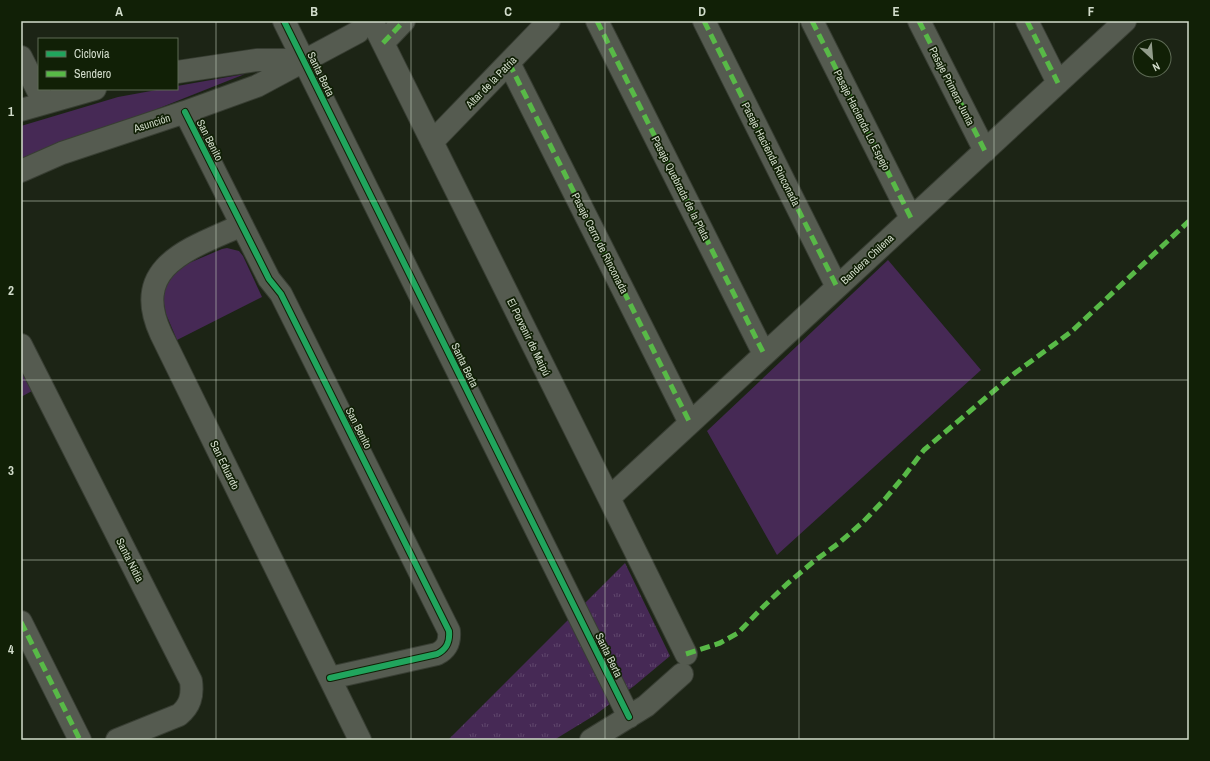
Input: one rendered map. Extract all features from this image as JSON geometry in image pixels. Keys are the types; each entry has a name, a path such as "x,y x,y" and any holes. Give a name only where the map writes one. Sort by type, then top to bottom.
{"street":[{"name":"Santa Berta","path":"284,21 629,717"},
{"path":"383,43 404,21"},
{"name":"Altar de la Patria","path":"432,142 549,21"},
{"name":"Pasaje Quebrada de la Plata","path":"597,21 764,354"},
{"name":"Pasaje Hacienda Rinconada","path":"704,21 837,287"},
{"name":"Pasaje Hacienda Lo Espejo","path":"812,21 911,218"},
{"name":"Pasaje Primera Junta","path":"919,21 984,151"},
{"path":"1027,21 1058,83"},
{"name":"Bandera Chilena","path":"609,498 1125,21"},
{"name":"Asunción","path":"21,171 62,153 257,86 365,27"},
{"name":"El Porvenir de Maipú","path":"365,27 383,43 609,498 684,664 646,706 629,717"},
{"path":"21,57 44,103"},
{"name":"Asunción","path":"178,72 257,60 303,60"},
{"name":"Pasaje Cerro de Rinconada","path":"509,63 690,423"},
{"path":"21,110 91,90"},
{"name":"San Benito","path":"185,112 269,280 281,294 449,631 450,637 448,643 442,652 438,654 330,678"},
{"name":"San Eduardo","path":"242,225 194,247 168,264 158,277 155,286 153,295 153,314 161,334 360,740"},
{"name":"Santa Nidia","path":"21,345 191,681 192,695 190,701 182,712 174,718 117,740"},
{"path":"21,622 80,740"},
{"path":"591,740 629,717"}],"green space":[{"path":"245,74 21,163 21,126 118,97 156,90 178,90 178,86"},
{"path":"227,248 239,251 243,256 262,297 177,340 166,314 163,295 170,277 182,266"},
{"path":"888,260 981,370 777,555 707,431"},
{"path":"21,371 32,391 21,397"},
{"path":"625,563 670,656 634,686 595,715 554,740 448,740"}],"marked path":[{"path":"383,43 404,21"},
{"path":"597,21 764,354"},
{"path":"704,21 837,287"},
{"path":"812,21 911,218"},
{"path":"919,21 985,151"},
{"path":"1027,21 1058,83"},
{"path":"509,63 690,423"},
{"path":"686,654 720,643 738,633 787,584 863,522 885,499 924,450 1015,373 1071,332 1189,221"},
{"path":"21,622 80,740"}],"cycle path":[{"path":"284,21 629,717"},
{"path":"185,112 269,279 281,294 449,631 447,645 437,654 330,678"}]}
